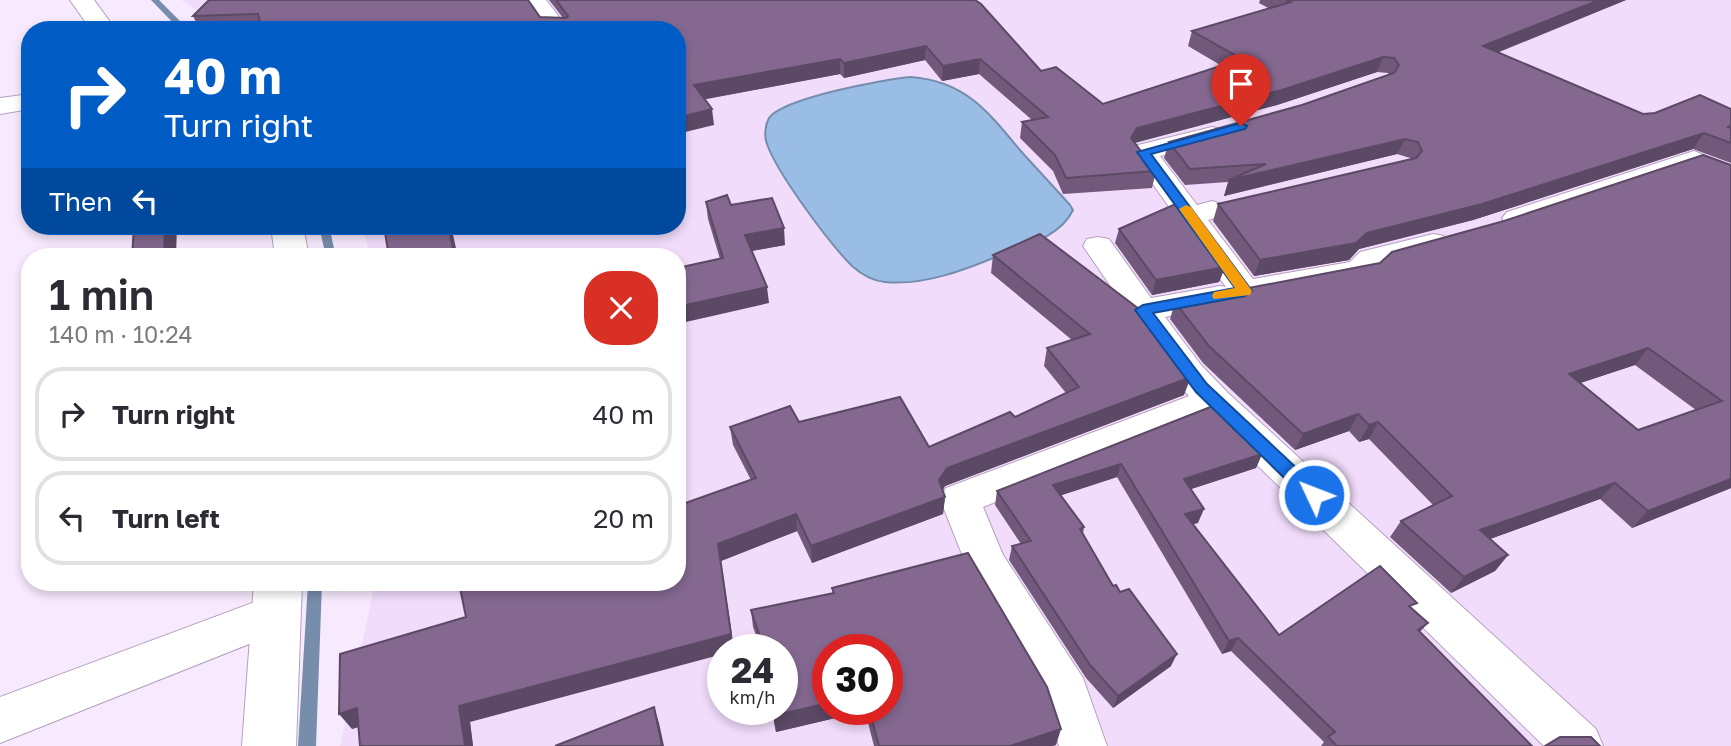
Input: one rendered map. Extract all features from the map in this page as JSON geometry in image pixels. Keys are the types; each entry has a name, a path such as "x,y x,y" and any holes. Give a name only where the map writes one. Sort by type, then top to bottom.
{"street":[{"path":"82,0 97,21"},
{"path":"534,0 551,21"},
{"path":"0,106 21,102"},
{"path":"1235,128 1143,152 1245,291"},
{"path":"1496,225 1694,159 1731,176"},
{"path":"1190,215 1239,203"},
{"path":"1143,310 1360,270 1371,259 1459,236"},
{"path":"1098,246 1189,374 1214,401 1579,746"},
{"path":"1083,746 1066,694 986,564 960,499 1214,401"},
{"path":"0,720 277,598 269,746"}],"shaded area":[{"path":"181,0 1731,0 1731,746 340,746 373,591 686,591 686,248 368,248 365,235 686,235 686,21 213,21"}],"water":[{"path":"911,77 946,84 985,110 1070,205 1073,210 1068,219 1052,233 1033,243 960,271 930,279 900,283 881,281 867,277 852,266 818,225 781,172 766,141 767,124 769,118 793,103 880,81"}],"building":[{"path":"209,0 528,0 540,17 566,18 568,16 556,0 975,0 1041,71 1056,67 1103,104 1242,59 1192,31 1291,2 1286,0 1599,0 1483,46 1643,114 1655,113 1700,95 1731,109 1731,125 1728,127 1731,128 1731,143 1704,133 1482,204 1367,233 1356,243 1260,260 1218,204 1416,158 1422,151 1418,142 1405,139 1229,180 1266,164 1190,169 1169,142 1302,105 1394,73 1399,65 1394,58 1383,57 1282,90 1137,128 1131,138 1156,171 1066,178 1055,155 1022,122 1048,117 980,59 943,66 926,46 844,63 840,59 694,85 712,109 686,116 686,21 260,21 258,14 193,16"},
{"path":"1703,155 1731,165 1731,479 1648,511 1615,483 1480,530 1508,555 1464,577 1401,521 1452,496 1378,422 1369,425 1358,414 1303,434 1209,346 1175,302 1380,263 1392,252 1504,221","holes":["1648,348 1722,401 1638,430 1569,374"]},
{"path":"727,195 731,205 772,198 784,228 745,235 767,287 686,305 686,266 723,258 706,202"},
{"path":"1178,203 1225,267 1156,280 1119,229"},
{"path":"1040,234 1143,312 1191,377 947,468 939,480 945,497 811,546 796,514 718,544 731,634 707,634 707,640 459,706 465,746 360,746 357,708 339,714 340,654 466,617 461,591 686,591 686,503 756,478 730,427 790,406 799,422 900,397 929,447 1010,412 1015,417 1079,387 1047,348 1090,334 993,255"},
{"path":"133,235 165,235 164,248 133,248"},
{"path":"385,235 450,235 453,248 388,248"},
{"path":"1213,406 1262,454 1184,479 1204,509 1185,514 1279,635 1380,566 1417,603 1409,606 1428,623 1418,630 1532,746 1337,746 1328,737 1335,732 1238,638 1229,641 1121,464 1053,485 1084,527 1080,529 1113,586 1116,585 1120,592 1129,589 1177,654 1118,696 1090,665 1012,546 1031,541 997,491"},
{"path":"968,553 1047,687 1061,729 1010,746 879,746 873,725 903,725 903,634 812,634 812,707 798,710 798,634 759,634 751,610 834,593 832,588"},
{"path":"654,707 662,746 555,746"},
{"path":"1560,737 1591,737 1600,746 1545,746"}],"waterway":[{"path":"155,0 176,21"},
{"path":"326,235 329,248"},
{"path":"307,746 315,591"}],"slow traffic":[{"path":"1186,209 1245,291 1220,296"}],"route":[{"path":"1241,126 1143,152 1245,291 1143,310 1189,374 1314,495"}]}
